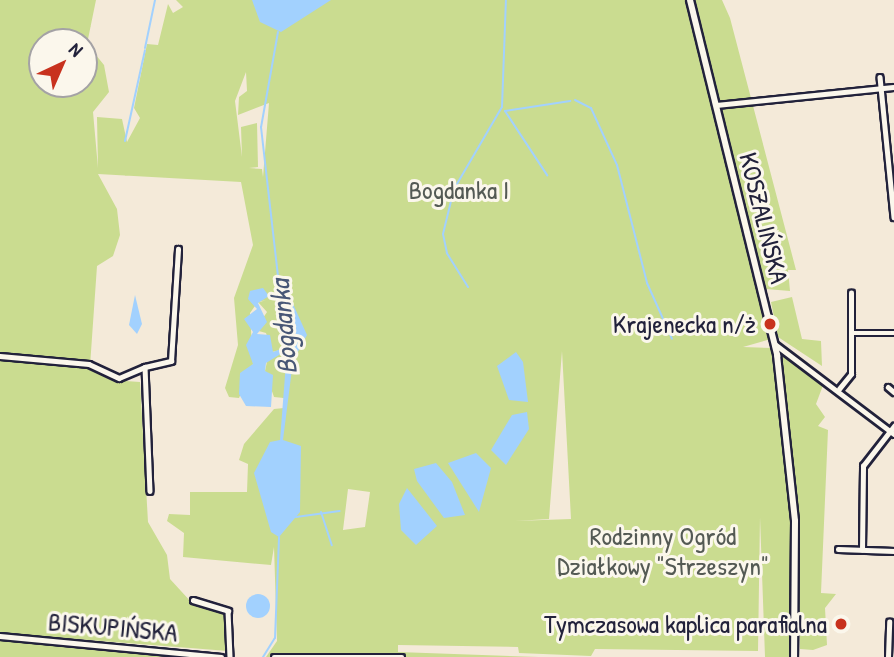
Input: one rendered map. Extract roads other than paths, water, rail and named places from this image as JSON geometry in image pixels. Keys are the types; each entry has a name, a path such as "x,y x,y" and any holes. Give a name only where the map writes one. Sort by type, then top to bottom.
{"street":[{"name":"KOSZALIŃSKA","path":"690,0 775,344 795,520 793,657"},
{"path":"880,77 894,217"},
{"path":"716,105 893,87"},
{"path":"0,356 89,364 119,378 145,367 165,366 172,358 178,250"},
{"path":"839,389 851,374 852,293"},
{"path":"851,332 894,333"},
{"path":"775,344 893,430 863,466 863,550"},
{"path":"145,367 150,491"},
{"path":"888,387 894,392"},
{"path":"838,549 894,551"},
{"path":"193,600 228,611 230,657"},
{"path":"888,657 889,622"},
{"name":"BISKUPIŃSKA","path":"0,636 221,657"},
{"path":"274,657 402,657"}],"water":[{"path":"252,0 331,0 281,32 260,22"},
{"path":"276,282 284,284 307,335 293,361 283,440 301,446 300,512 279,537 271,532 254,473 270,442 280,440 287,350 266,363 265,371 273,375 271,407 246,406 239,394 240,373 253,364 246,345 253,332 244,319 257,309 248,299 250,291 263,288 269,296 258,303 267,322 257,334 270,335 273,352 286,347"},
{"path":"135,295 142,324 137,334 129,325"},
{"path":"516,352 523,362 528,402 509,400 497,366"},
{"path":"527,412 529,429 506,465 491,450 512,415"},
{"path":"476,453 491,468 479,512 448,463"},
{"path":"436,463 452,482 465,515 444,518 417,481 414,469"},
{"path":"407,488 437,526 416,545 401,530 399,504"},
{"path":"258,594 266,598 270,606 266,614 258,618 250,614 246,606 250,598"}],"waterway":[{"path":"145,48 155,0"},
{"path":"468,287 447,253 443,234 454,189 502,107 506,0"},
{"name":"Bogdanka","path":"278,32 261,127 279,285"},
{"path":"125,141 145,50"},
{"path":"575,100 591,108 617,165 647,283 672,339"},
{"path":"505,111 570,101"},
{"path":"505,111 547,175"},
{"path":"296,517 340,511"},
{"path":"321,512 332,545"},
{"name":"Bogdanka","path":"263,657 275,638 279,537"}],"place":[{"name":"Krajenecka n/ż","path":"770,324"},
{"name":"Tymczasowa kaplica parafialna","path":"841,624"}],"park label":[{"name":"Bogdanka I","path":"459,190"},
{"name":"Rodzinny Ogród Działkowy \"Strzeszyn\"","path":"663,551"}]}
